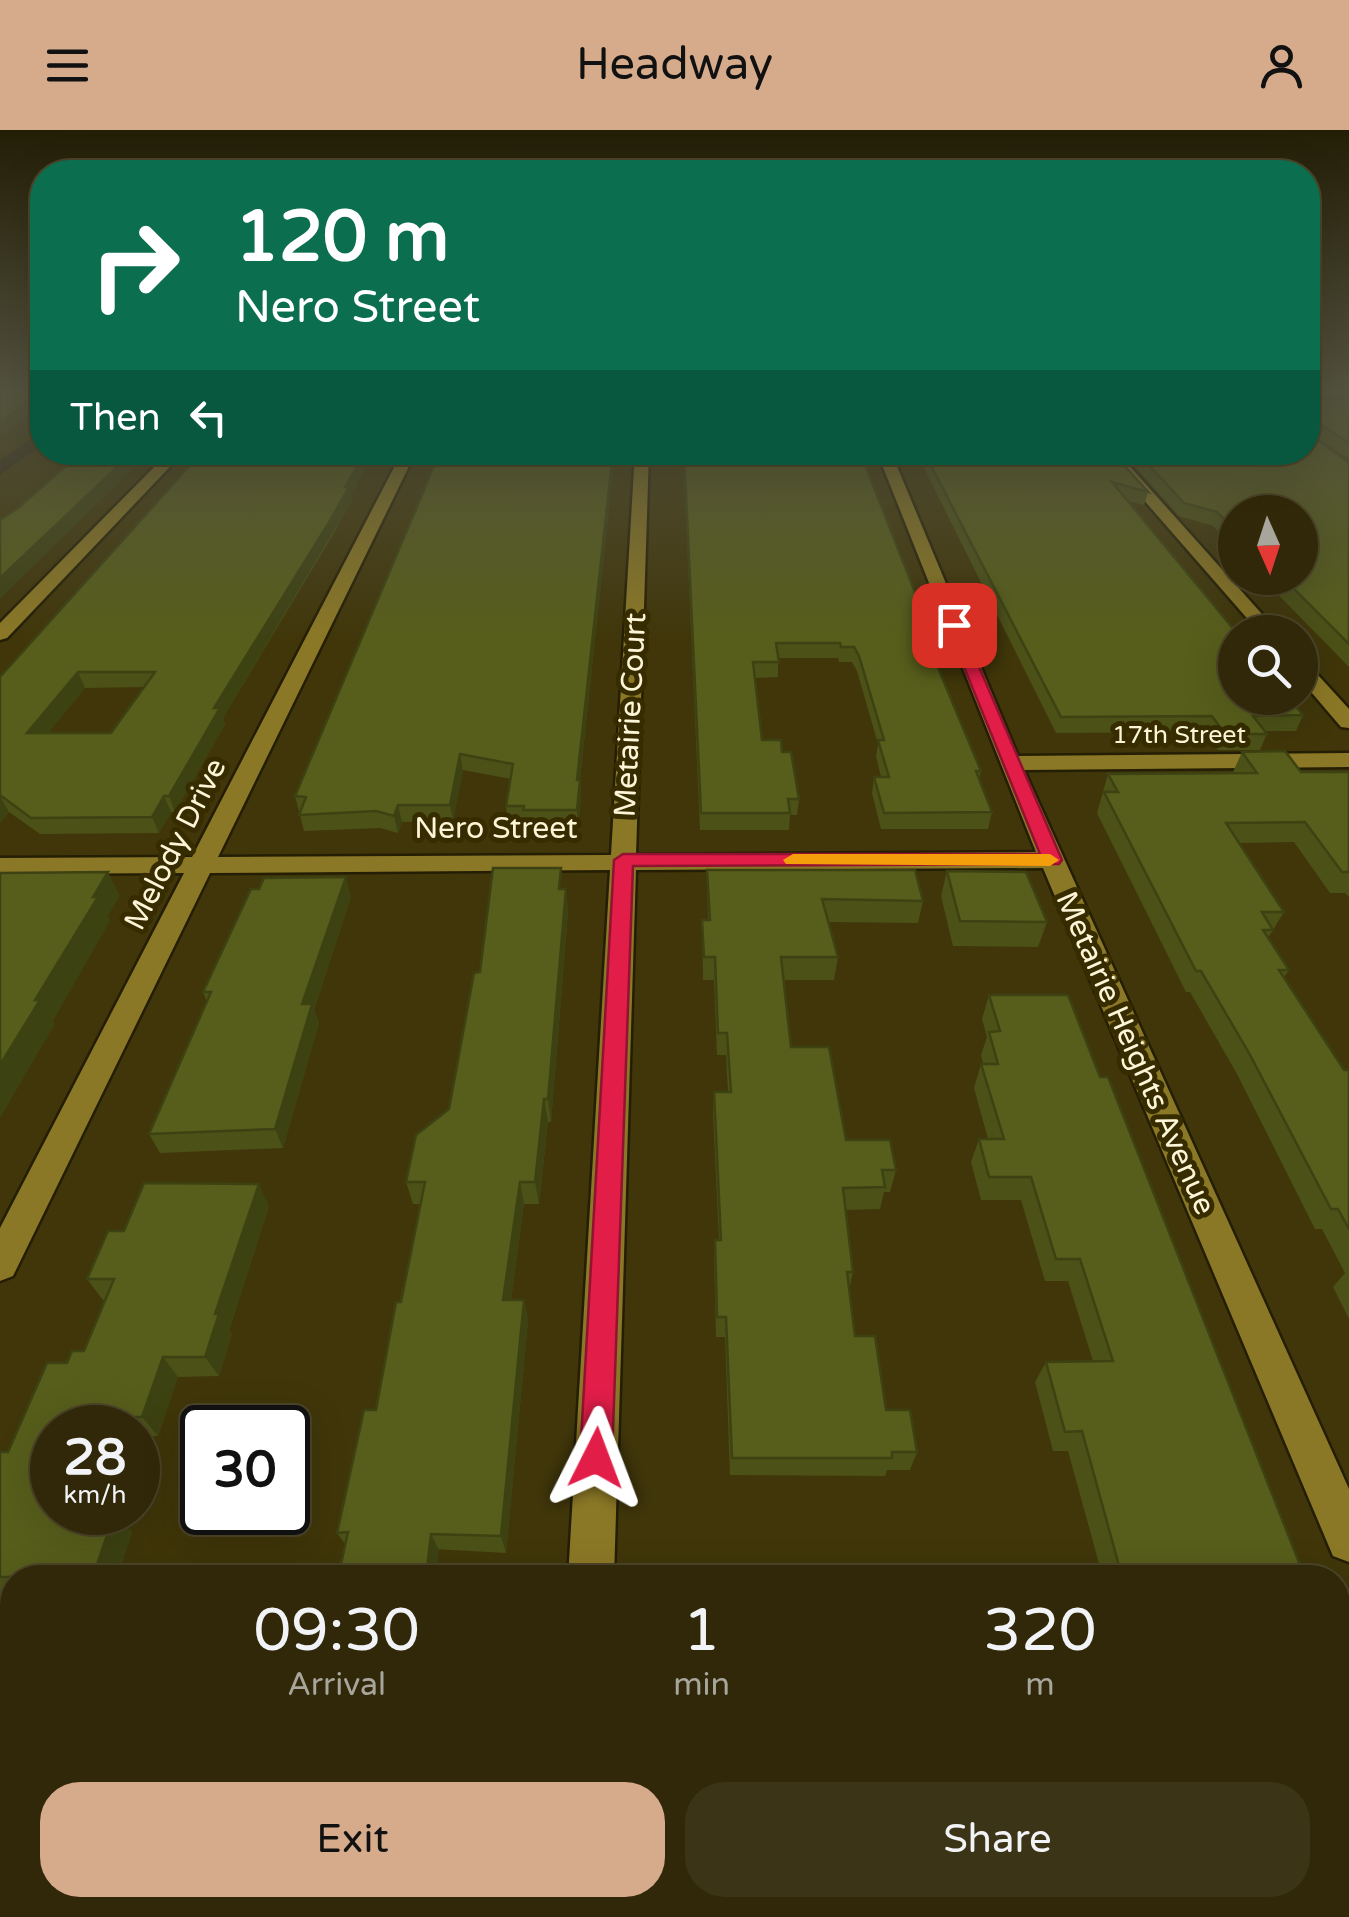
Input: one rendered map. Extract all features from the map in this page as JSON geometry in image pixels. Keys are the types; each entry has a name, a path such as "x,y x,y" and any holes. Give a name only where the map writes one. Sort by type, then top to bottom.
{"street":[{"path":"0,634 157,472"},
{"name":"Melody Drive","path":"0,1266 399,472"},
{"name":"Metairie Court","path":"592,1565 641,472"},
{"name":"Metairie Heights Avenue","path":"892,472 1010,762 1349,1540"},
{"path":"1127,472 1255,615"},
{"path":"1318,687 1349,722"},
{"name":"17th Street","path":"1010,762 1349,760"},
{"name":"Nero Street","path":"0,866 1052,860"}],"building":[{"path":"59,472 111,472 0,578 0,520"},
{"path":"184,472 353,472 328,524 214,708 220,708 169,796 164,796 152,817 31,818 0,795 0,677","holes":["78,672 155,672 111,733 27,733"]},
{"path":"431,472 611,472 577,810 523,810 524,806 506,806 513,764 460,754 450,805 398,805 394,816 376,811 299,815 306,797 295,796"},
{"path":"685,472 868,472 924,615 916,615 981,771 976,771 992,812 884,813 874,777 889,777 878,740 884,740 854,647 841,647 840,643 776,643 779,662 753,662 762,740 781,740 782,752 791,752 799,799 788,799 790,813 701,813"},
{"path":"935,472 1130,472 1148,492 1112,482 1222,615 1218,615 1218,715 1303,715 1253,716 1267,734 1225,734 1212,716 1061,717"},
{"path":"1156,472 1349,472 1349,644 1300,595 1318,595 1318,495 1218,495 1217,512 1184,503"},
{"path":"1285,751 1301,772 1349,772 1349,872 1342,872 1305,822 1226,823 1284,912 1262,912 1273,930 1263,930 1289,970 1279,970 1344,1070 1349,1070 1349,1229 1338,1209 1331,1209 1249,1053 1201,971 1196,971 1104,792 1118,792 1108,774 1257,773 1242,752"},
{"path":"493,868 561,868 559,889 566,889 548,1099 544,1099 535,1182 520,1182 503,1300 524,1300 501,1536 431,1534 427,1565 341,1565 348,1532 337,1533 364,1410 376,1410 396,1302 401,1302 425,1182 406,1182 416,1135 449,1109 474,973 480,972"},
{"path":"707,870 915,870 923,901 822,899 838,957 781,957 791,1047 829,1047 846,1140 890,1140 896,1170 882,1170 885,1187 843,1188 853,1272 847,1272 855,1336 875,1336 886,1410 910,1410 917,1452 892,1452 892,1458 732,1458 726,1317 717,1317 715,1240 721,1240 714,1092 731,1092 727,1033 718,1033 715,957 704,957 702,920 710,920"},
{"path":"947,871 1026,872 1047,922 960,921"},
{"path":"108,872 93,897 98,897 0,1065 0,873"},
{"path":"346,877 302,1004 312,1004 275,1129 149,1134 211,992 203,992 251,889 259,889 264,878"},
{"path":"989,995 1068,995 1100,1077 1108,1077 1300,1565 1119,1565 1082,1431 1065,1432 1046,1362 1113,1361 1080,1259 1056,1259 1031,1177 989,1177 979,1139 1004,1139 981,1064 998,1064 989,1032 1000,1031"},
{"path":"144,1183 259,1184 215,1314 219,1314 205,1357 163,1357 146,1405 30,1405 30,1535 107,1535 97,1565 0,1565 0,1452 8,1452 47,1363 67,1363 72,1351 84,1351 114,1279 87,1279 108,1231 124,1231"}],"slow traffic":[{"path":"793,860 1050,860"}],"route":[{"path":"596,1458 623,860 1052,860 954,625"}]}
